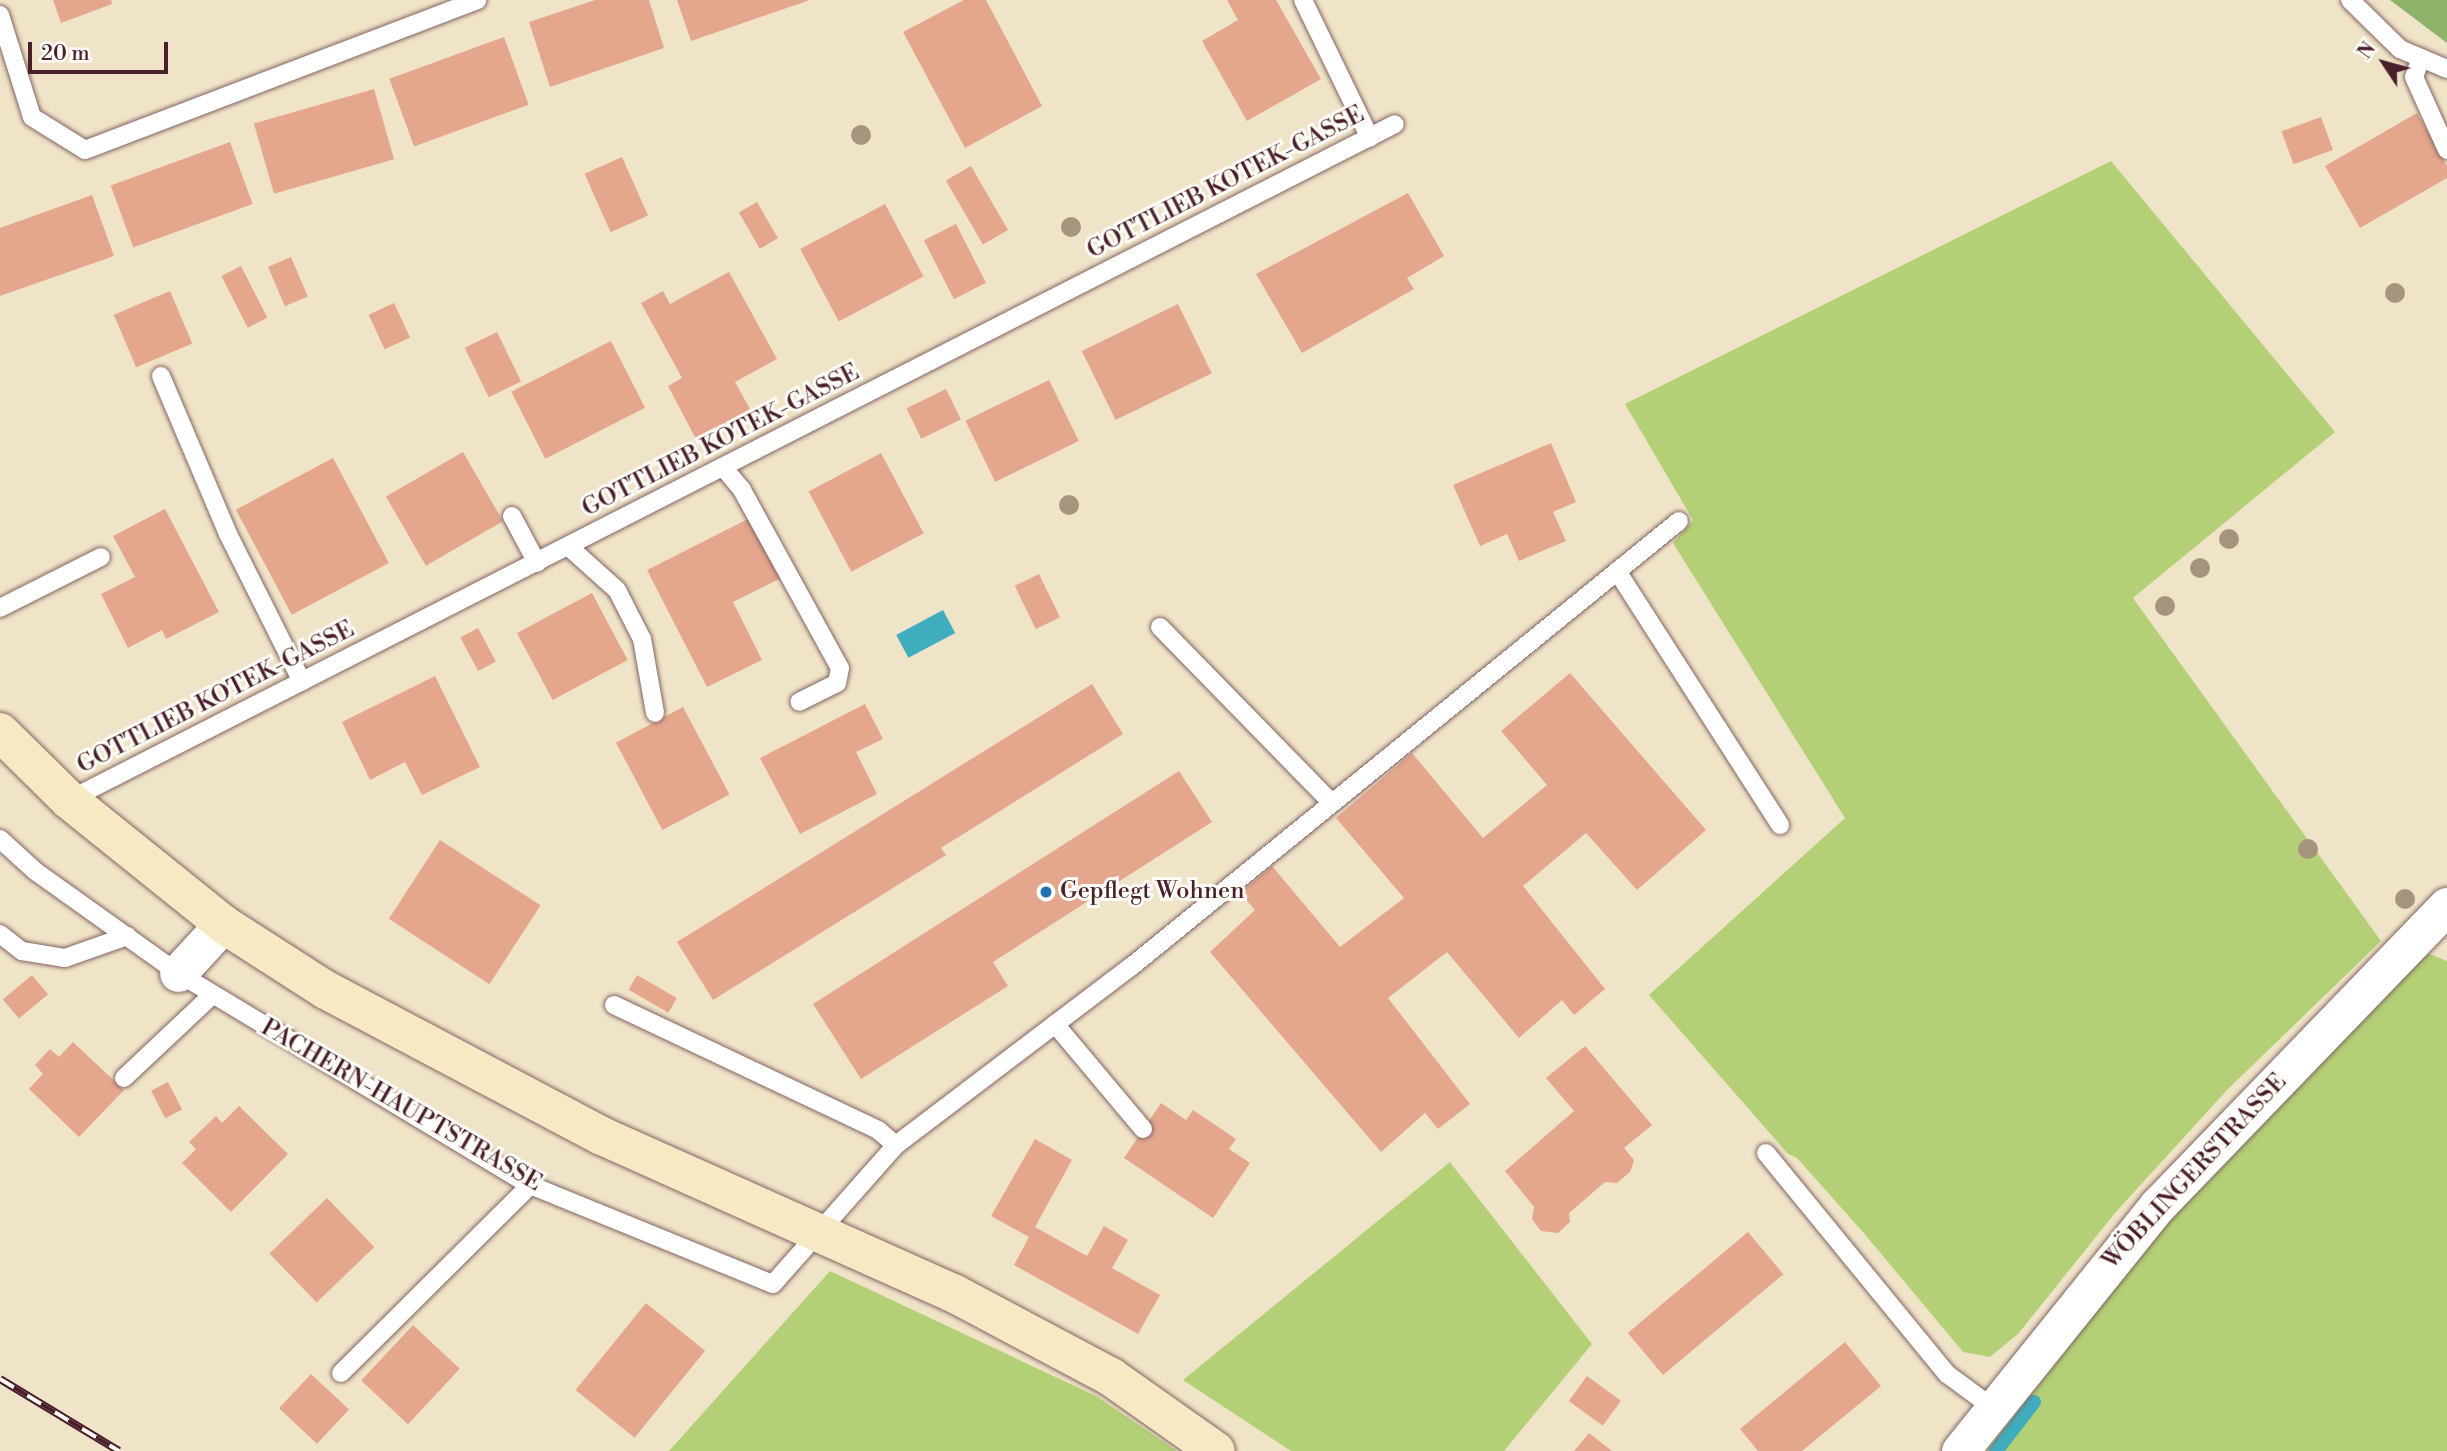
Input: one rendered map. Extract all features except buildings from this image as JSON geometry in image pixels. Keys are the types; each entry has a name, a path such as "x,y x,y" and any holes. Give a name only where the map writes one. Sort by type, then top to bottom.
{"main road":[{"path":"0,732 69,800 223,924 327,990 602,1136 955,1294 1111,1377 1216,1451"}],"street":[{"name":"WÖBLINGERSTRASSE","path":"1959,1451 2158,1205 2447,906"},
{"path":"178,973 223,924"}],"lane":[{"path":"0,15 32,117 85,150 477,0"},
{"path":"1303,0 1370,138"},
{"path":"2350,0 2400,49 2447,69"},
{"path":"2421,58 2414,77 2447,150"},
{"name":"GOTTLIEB KOTEK-GASSE","path":"69,800 1395,124"},
{"path":"161,376 228,534 302,682"},
{"path":"723,467 741,490 840,668 836,683 799,702"},
{"path":"512,516 537,563"},
{"path":"819,1231 896,1145 1055,1024 1679,521"},
{"path":"569,547 617,590 642,639 655,713"},
{"path":"0,608 102,557"},
{"path":"1617,572 1780,825"},
{"path":"1160,627 1332,803"},
{"name":"PACHERN-HAUPTSTRASSE","path":"0,839 34,871 178,973 530,1185 773,1284 819,1231"},
{"path":"0,934 22,951 65,958 127,936"},
{"path":"124,1078 213,994"},
{"path":"614,1005 878,1130 896,1145"},
{"path":"1055,1024 1143,1129"},
{"path":"1766,1153 1947,1374 1993,1407"},
{"path":"341,1373 530,1185"}],"green space":[{"path":"2390,0 2447,0 2447,43"},
{"path":"2111,161 2335,432 2133,598 2381,941 2227,1090 2115,1213 2018,1334 1990,1357 1963,1352 1862,1231 1797,1158 1788,1154 1649,995 1845,818 1673,543 1693,520 1625,404"},
{"path":"2427,953 2447,961 2447,1451 1986,1451 2208,1171"},
{"path":"1450,1162 1592,1344 1504,1451 1291,1451 1183,1380"},
{"path":"830,1271 1096,1396 1177,1451 669,1451"}],"water":[{"path":"943,610 955,633 908,658 896,635"}],"waterway":[{"path":"1996,1451 2034,1402"}],"railway":[{"path":"0,1379 119,1451"}],"place":[{"name":"Gepflegt Wohnen","path":"1046,892"}]}
